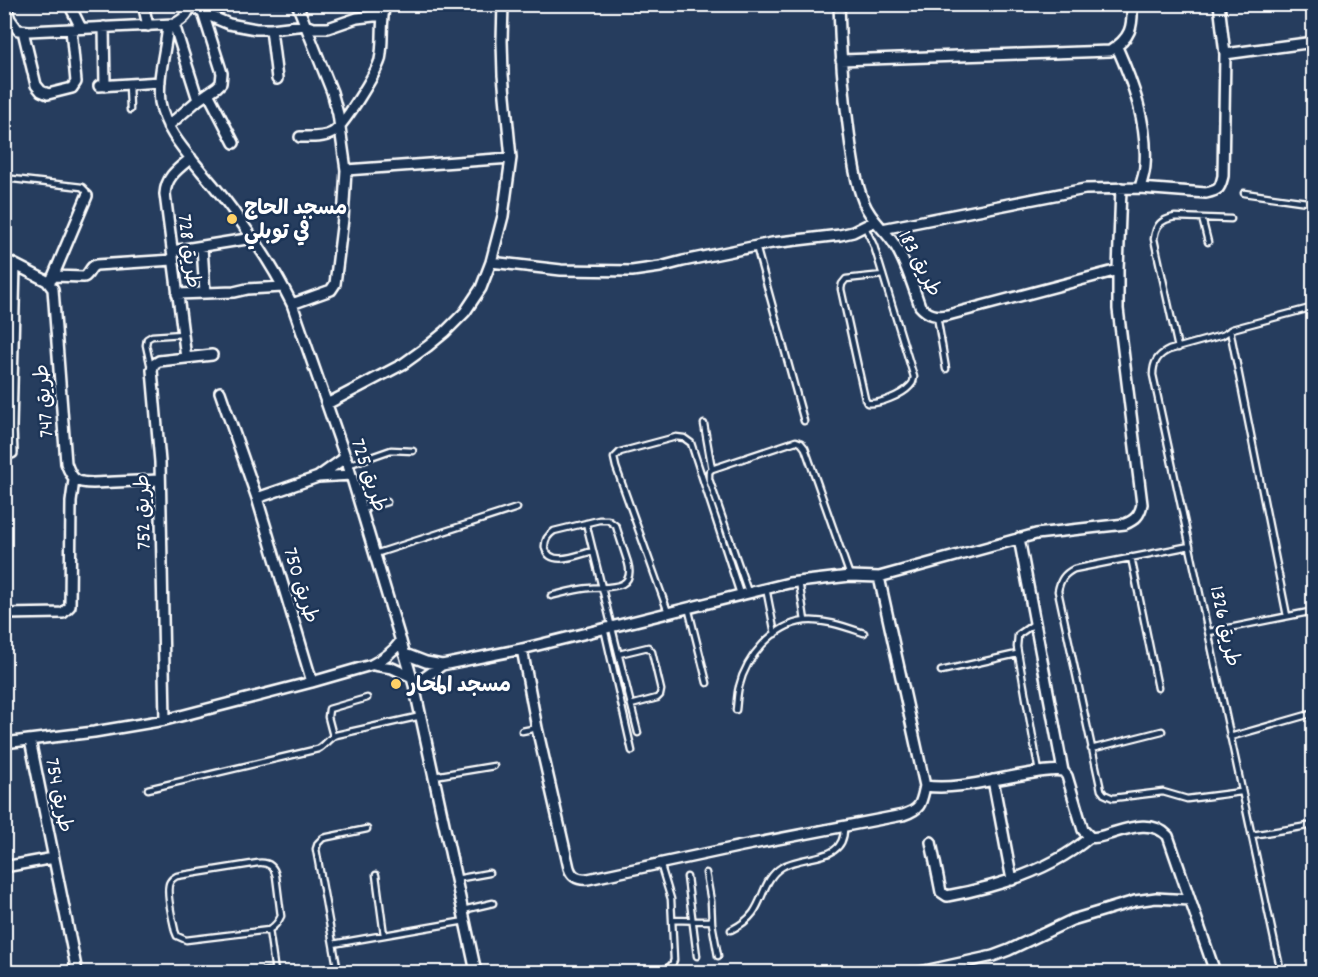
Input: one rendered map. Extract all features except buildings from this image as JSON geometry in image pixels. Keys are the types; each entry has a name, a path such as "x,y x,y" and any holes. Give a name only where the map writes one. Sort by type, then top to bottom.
{"street":[{"path":"5,4 10,19 20,31 36,85 40,92 48,94 72,88 76,82 76,29 69,4"},
{"path":"143,4 148,26"},
{"path":"292,304 331,290 335,284 346,170 332,92 297,4"},
{"path":"300,137 324,136 332,133 339,127 367,86 380,61 382,15 385,4"},
{"path":"327,404 403,364 445,332 465,312 481,288 491,262 502,216 511,158 503,75 503,4"},
{"name":"طريق 183","path":"838,4 846,116 855,174 864,202 875,221 896,245 920,306 925,312 937,316 948,315 1118,270"},
{"path":"841,60 1110,51 1128,35 1131,27 1132,4"},
{"path":"882,229 1085,189 1140,188 1206,193 1216,191 1221,186 1223,176 1225,54 1218,4"},
{"path":"4,31 171,25 184,20 191,5 216,20 256,29 305,25 313,28 328,28 357,18 382,15"},
{"path":"168,126 221,83 222,73 203,14"},
{"path":"171,25 198,100"},
{"name":"طريق 725","path":"171,25 160,82 160,103 168,126 176,139 253,238 292,304 347,461 413,681 476,972"},
{"path":"104,27 102,86 160,82"},
{"path":"271,29 277,79"},
{"path":"1225,54 1314,42"},
{"path":"1117,47 1138,104 1144,135 1145,165 1140,188"},
{"path":"208,93 234,143"},
{"name":"طريق 728","path":"186,358 165,188 173,173 191,158"},
{"path":"346,170 511,158"},
{"path":"405,654 426,663 442,664 522,649 799,581 850,576 879,577 1036,534 1125,524 1132,521 1138,516 1142,504 1118,309 1121,188"},
{"path":"51,280 87,196"},
{"path":"491,262 561,270 632,271 790,240 840,235 865,227 875,221"},
{"path":"4,260 51,280 86,276 90,268 96,265 172,256 253,238"},
{"path":"202,248 206,293"},
{"path":"12,453 15,265"},
{"name":"طريق 747","path":"51,280 54,293 66,464 74,480"},
{"path":"177,294 236,292 247,289 284,287"},
{"path":"152,370 154,364 159,361 212,356"},
{"name":"طريق 752","path":"152,370 158,436 165,720"},
{"name":"طريق 750","path":"220,392 257,498 312,682"},
{"path":"257,498 318,477 347,461"},
{"path":"318,477 351,475"},
{"path":"4,614 59,613 70,606 74,480 93,483 159,480"},
{"path":"1019,538 1063,771 1067,776 1083,830 1090,837"},
{"path":"522,649 537,728 571,873 581,880 914,812 921,803 925,786 879,577"},
{"path":"4,743 94,732 165,720 371,665 388,656 401,641"},
{"path":"371,665 393,668 413,681 442,664"},
{"name":"طريق 754","path":"30,740 77,972"},
{"path":"925,786 942,788 1039,772 1063,771"},
{"path":"993,780 1012,880"},
{"path":"931,842 940,888 943,895 950,896 1012,880 1061,858 1090,837 1100,837 1142,826 1159,828 1168,836 1215,972"},
{"name":"طريق 754","path":"4,867 54,858"},
{"path":"920,972 993,956 1072,920 1135,901 1156,898 1190,900"}],"lane":[{"path":"129,84 130,110"},
{"path":"5,177 82,187 87,196"},
{"path":"1244,193 1311,203 1314,227"},
{"path":"1202,218 1208,242"},
{"path":"1178,348 1154,238 1155,230 1167,219 1231,219"},
{"path":"865,227 874,246 883,275 914,377 913,382 906,389 883,401 871,404 865,399 841,289 846,279 883,275"},
{"path":"756,246 804,421"},
{"path":"1287,616 1230,330 1314,307"},
{"path":"937,316 946,369"},
{"name":"طريق 1326","path":"1230,330 1223,335 1162,353 1156,359 1153,375 1281,972"},
{"path":"152,370 146,345 147,339 152,336 183,334"},
{"path":"704,424 712,469"},
{"path":"668,612 616,467 614,458 620,452 676,438 684,438 691,442 744,593"},
{"path":"744,593 709,479 709,472 712,469 796,441 805,448 850,576"},
{"path":"347,461 383,451 413,451"},
{"path":"362,509 387,502"},
{"path":"375,554 517,508"},
{"path":"551,596 585,588 613,587 623,583 629,574 628,563 618,530 612,522 603,519 554,531 549,535 545,545 550,556 561,559 593,551"},
{"path":"586,523 603,588 608,627 632,751"},
{"path":"1190,546 1074,569 1062,577 1058,591 1101,790 1108,797 1118,798 1163,792 1187,799 1241,792"},
{"path":"1131,557 1158,688"},
{"path":"799,581 805,621"},
{"path":"766,588 775,633"},
{"path":"688,607 707,683"},
{"path":"1209,632 1314,611"},
{"path":"736,710 738,688 746,667 758,648 775,633 805,621 836,624 864,633"},
{"path":"1035,623 1018,635 1017,654 1039,772"},
{"path":"608,627 619,654 638,733"},
{"path":"619,654 650,648 661,690 657,698 631,705"},
{"path":"941,671 1017,654"},
{"path":"333,736 328,717 329,709 367,698"},
{"path":"1230,737 1314,713"},
{"path":"148,789 318,750 333,736 421,716"},
{"path":"522,732 537,728"},
{"path":"1091,748 1162,731"},
{"path":"434,776 494,766"},
{"path":"1252,836 1314,825"},
{"path":"731,930 747,920 753,913 766,885 777,870 786,865 837,850 844,839 844,826"},
{"path":"338,972 316,849 323,838 367,829"},
{"path":"264,862 270,865 276,876 281,916 279,922 269,930 191,940 181,939 175,931 168,892 169,882 177,876 264,862"},
{"path":"650,972 668,968 673,963 671,899 660,863"},
{"path":"456,879 489,873"},
{"path":"706,873 718,956"},
{"path":"375,875 384,935"},
{"path":"687,877 697,956"},
{"path":"463,910 493,903"},
{"path":"672,920 712,921"},
{"path":"333,944 465,921"},
{"path":"261,972 275,971 269,930"}],"place":[{"name":"مسجد الحاج في توبلي","path":"232,219"},
{"name":"مسجد المحار","path":"396,684"}]}
